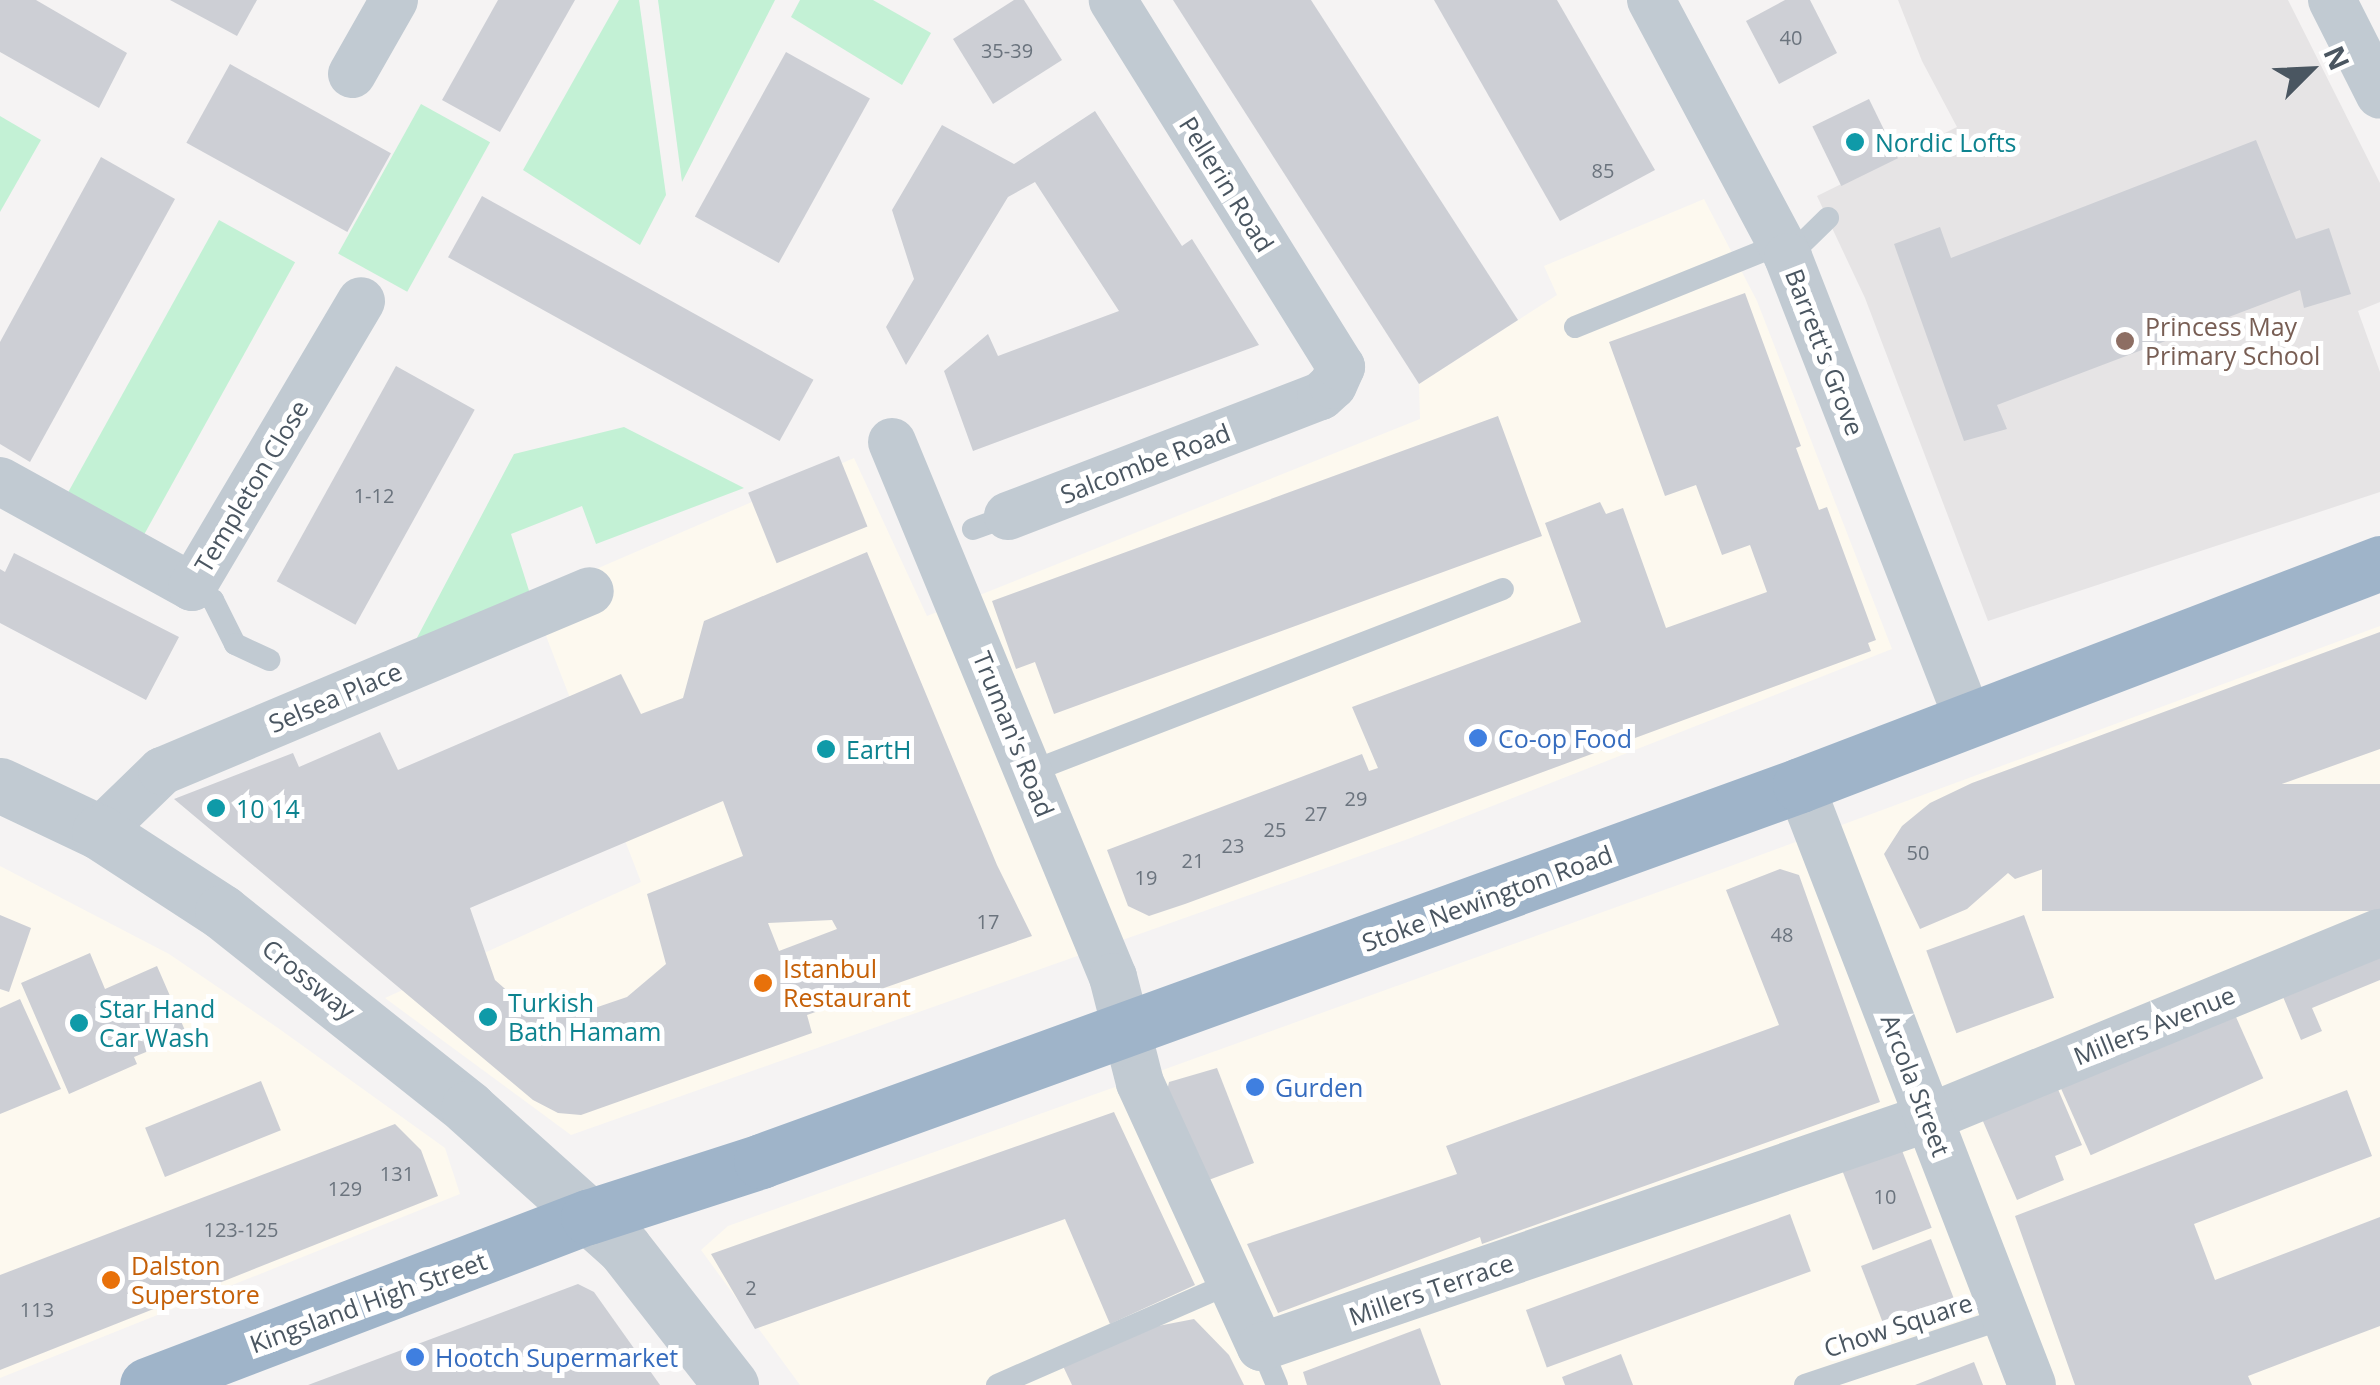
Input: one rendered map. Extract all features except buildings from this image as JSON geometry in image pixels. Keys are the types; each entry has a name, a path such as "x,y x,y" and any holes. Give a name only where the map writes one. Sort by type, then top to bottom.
{"highway":[{"name":"Stoke Newington Road","path":"588,1218 1126,1029 1800,785 2380,564"},
{"name":"Kingsland High Street","path":"147,1385 588,1218"}],"street":[{"path":"352,74 394,0"},
{"name":"Pellerin Road","path":"1113,0 1341,367"},
{"name":"Barrett's Grove","path":"1651,0 1784,250 1968,720"},
{"path":"2332,0 2380,94"},
{"name":"Templeton Close","path":"0,482 192,587 362,301"},
{"name":"Salcombe Road","path":"972,530 1321,396 1341,367"},
{"name":"Truman's Road","path":"892,442 972,530 1030,772 1113,977 1126,1029"},
{"name":"Selsea Place","path":"98,832 162,771 590,591"},
{"name":"Crossway","path":"0,784 98,832 286,959 482,1120 624,1248 731,1385"},
{"name":"Arcola Street","path":"1800,785 2032,1385"},
{"name":"Millers Avenue","path":"1928,1118 2380,933"},
{"name":"Millers Terrace","path":"1126,1029 1140,1083 1269,1366 1928,1118"}],"lane":[{"path":"1575,327 1784,250 1828,218"},
{"path":"192,587 213,600 229,653 269,660"},
{"path":"1030,772 1503,589"},
{"path":"997,1385 1230,1283"},
{"name":"Chow Square","path":"1804,1385 2008,1317"}],"shaded area":[{"name":"Princess May Primary School","path":"1898,0 2288,0 2380,183 2380,302 2358,311 2380,372 2380,492 1988,621 1865,298 1817,196 1957,127 1922,61"},
{"path":"1704,199 1757,301 1892,649 1408,839 571,1135 385,998 641,882 531,597 854,458 927,616 1420,419 1419,384 1557,295 1544,266"},
{"path":"2380,626 2380,1385 800,1385 701,1250 728,1226 1728,867"},
{"path":"0,866 169,954 278,1028 445,1148 460,1194 0,1378"}],"green space":[{"path":"619,0 639,0 666,195 640,245 523,170"},
{"path":"658,0 775,0 682,182"},
{"path":"800,0 873,0 931,33 902,85 791,17"},
{"path":"421,104 490,142 407,292 338,254"},
{"path":"0,116 41,140 0,212"},
{"path":"219,220 295,262 144,535 68,493"},
{"path":"624,427 744,488 596,544 582,506 511,534 531,597 410,651 514,454"}],"place":[{"name":"Nordic Lofts","path":"1855,142"},
{"name":"Princess May Primary School","path":"2125,341"},
{"name":"Co-op Food","path":"1478,738"},
{"name":"EartH","path":"826,749"},
{"name":"10 14","path":"216,808"},
{"name":"Istanbul Restaurant","path":"763,983"},
{"name":"Turkish Bath Hamam","path":"488,1017"},
{"name":"Star Hand Car Wash","path":"79,1023"},
{"name":"Gurden","path":"1255,1087"},
{"name":"Dalston Superstore","path":"111,1280"},
{"name":"Hootch Supermarket","path":"415,1357"}]}
